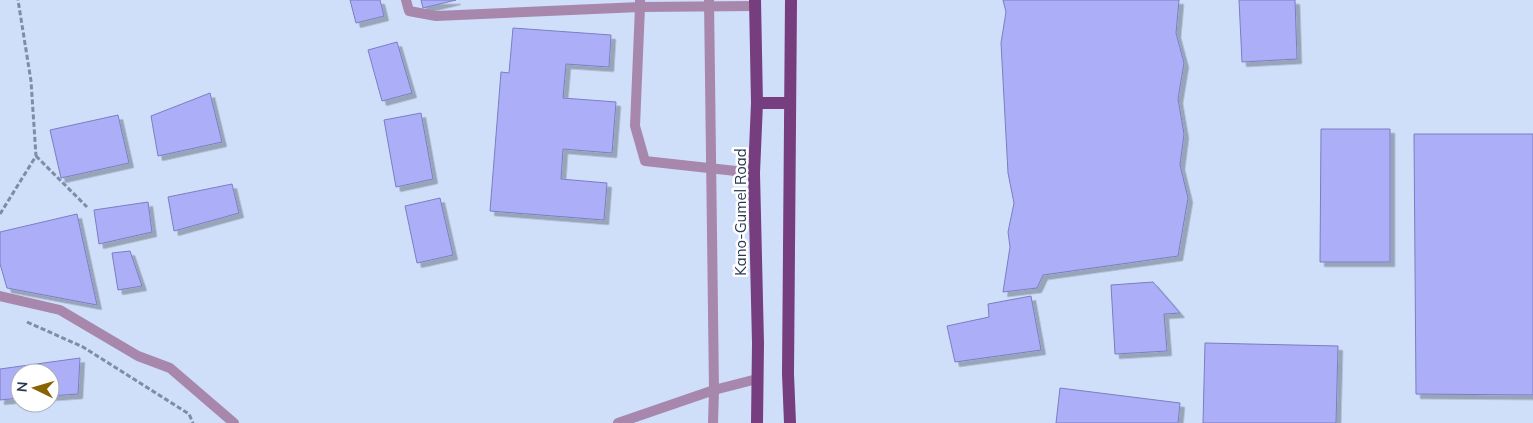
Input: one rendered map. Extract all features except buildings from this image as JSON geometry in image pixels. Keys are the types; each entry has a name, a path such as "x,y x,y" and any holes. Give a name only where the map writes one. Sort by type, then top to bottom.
{"main road":[{"path":"790,423 788,374 791,0"},
{"name":"Kano-Gumel Road","path":"755,3 757,103 754,173 758,343 756,379 757,423"},
{"path":"757,103 790,103"}],"street":[{"path":"406,0 409,11 436,16 640,4 755,3"},
{"path":"709,3 713,423"},
{"path":"640,4 635,126 645,161 754,173"},
{"path":"0,296 60,310 138,356 170,368 234,423"},
{"path":"618,423 714,390 756,379"}],"path":[{"path":"0,214 36,156 31,81 18,0"},
{"path":"36,156 87,207"},
{"path":"25,321 83,346 189,414 193,423"}]}
